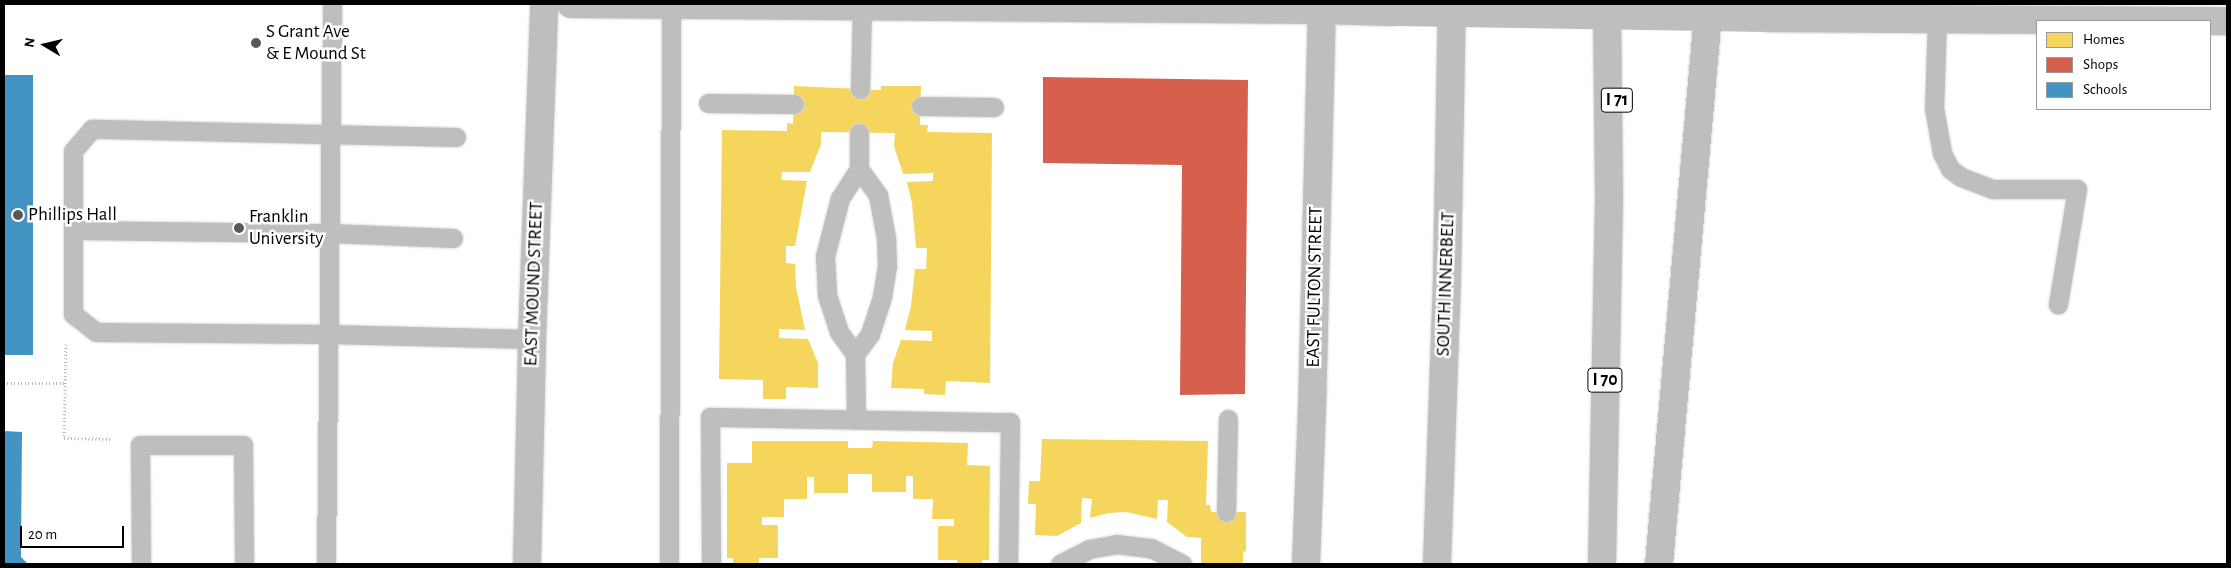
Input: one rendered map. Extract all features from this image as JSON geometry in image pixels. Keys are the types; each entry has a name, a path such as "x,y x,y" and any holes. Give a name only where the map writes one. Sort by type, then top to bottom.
{"main road":[{"name":"EAST MOUND STREET","path":"527,564 532,339 544,4"},
{"path":"571,4 862,7 1321,6 1392,12 1770,18 1908,11 1937,19 2082,20"},
{"name":"SOUTH INNERBELT","path":"1437,564 1447,278 1452,4"},
{"name":"I 70","path":"1602,564 1609,196 1607,4"},
{"name":"I 71","path":"1609,196 1625,4"},
{"path":"1659,564 1709,4"},
{"name":"EAST FULTON STREET","path":"1306,564 1312,410 1321,6"},
{"path":"2211,21 2227,21"}],"lane":[{"path":"326,564 332,4"},
{"path":"669,564 671,4"},
{"path":"860,89 862,7"},
{"path":"1937,19 1934,108 1942,153 1950,169 1961,177 1993,190 2077,189 2058,304"},
{"path":"708,103 794,104"},
{"path":"921,106 994,106"},
{"path":"456,137 92,129 73,151 72,314 96,332 329,334 532,339"},
{"path":"856,420 855,354 839,332 827,295 825,256 840,198 859,169 859,133"},
{"path":"855,354 870,334 882,297 887,266 886,238 878,195 859,169"},
{"path":"73,230 330,233 453,238"},
{"path":"711,564 710,418 1010,422 1008,564"},
{"path":"1226,512 1228,418"},
{"path":"141,564 140,445 243,445 244,564"},
{"path":"1060,564 1089,549 1116,544 1151,548 1182,564"}],"path":[{"path":"72,314 66,347 64,438 116,439 140,445"},
{"path":"4,383 64,383"}],"building: Homes":[{"path":"794,86 881,90 881,86 921,86 920,125 928,125 927,132 992,133 990,383 946,381 945,395 924,394 924,389 891,388 893,363 901,340 932,341 932,331 905,330 911,306 915,269 926,269 927,248 916,248 912,203 907,182 933,181 933,173 903,174 894,146 895,133 821,132 821,144 810,172 782,172 781,180 807,181 795,246 786,246 786,263 795,264 796,287 805,330 779,329 779,338 808,339 818,363 818,388 786,387 786,399 763,399 763,380 719,379 722,130 787,131 787,123 793,124"},
{"path":"1042,439 1208,441 1206,505 1210,505 1211,512 1246,512 1246,551 1243,552 1243,564 1201,564 1201,538 1187,537 1167,522 1168,500 1158,500 1157,519 1126,512 1109,513 1090,518 1092,499 1082,498 1081,523 1057,536 1035,535 1036,504 1028,504 1029,481 1040,481"},
{"path":"752,441 848,441 848,448 872,448 873,441 968,443 967,465 990,466 989,560 982,560 982,564 957,564 957,560 938,560 938,526 954,526 954,519 932,519 933,499 913,499 913,476 906,476 906,492 872,492 872,474 848,474 848,493 814,493 814,477 807,477 807,499 784,499 784,517 762,517 762,525 778,525 778,558 759,558 759,564 733,564 733,558 727,558 727,463 752,463"}],"building: Shops":[{"path":"1043,77 1248,80 1245,394 1180,395 1182,165 1043,163"}],"building: Schools":[{"name":"Phillips Hall","path":"4,75 33,75 33,355 4,355"},
{"path":"4,431 22,432 21,557 28,564 4,564"}],"place":[{"name":"S Grant Ave & E Mound St","path":"256,43"},
{"name":"Phillips Hall","path":"18,215"},
{"name":"Franklin University","path":"239,228"}]}
